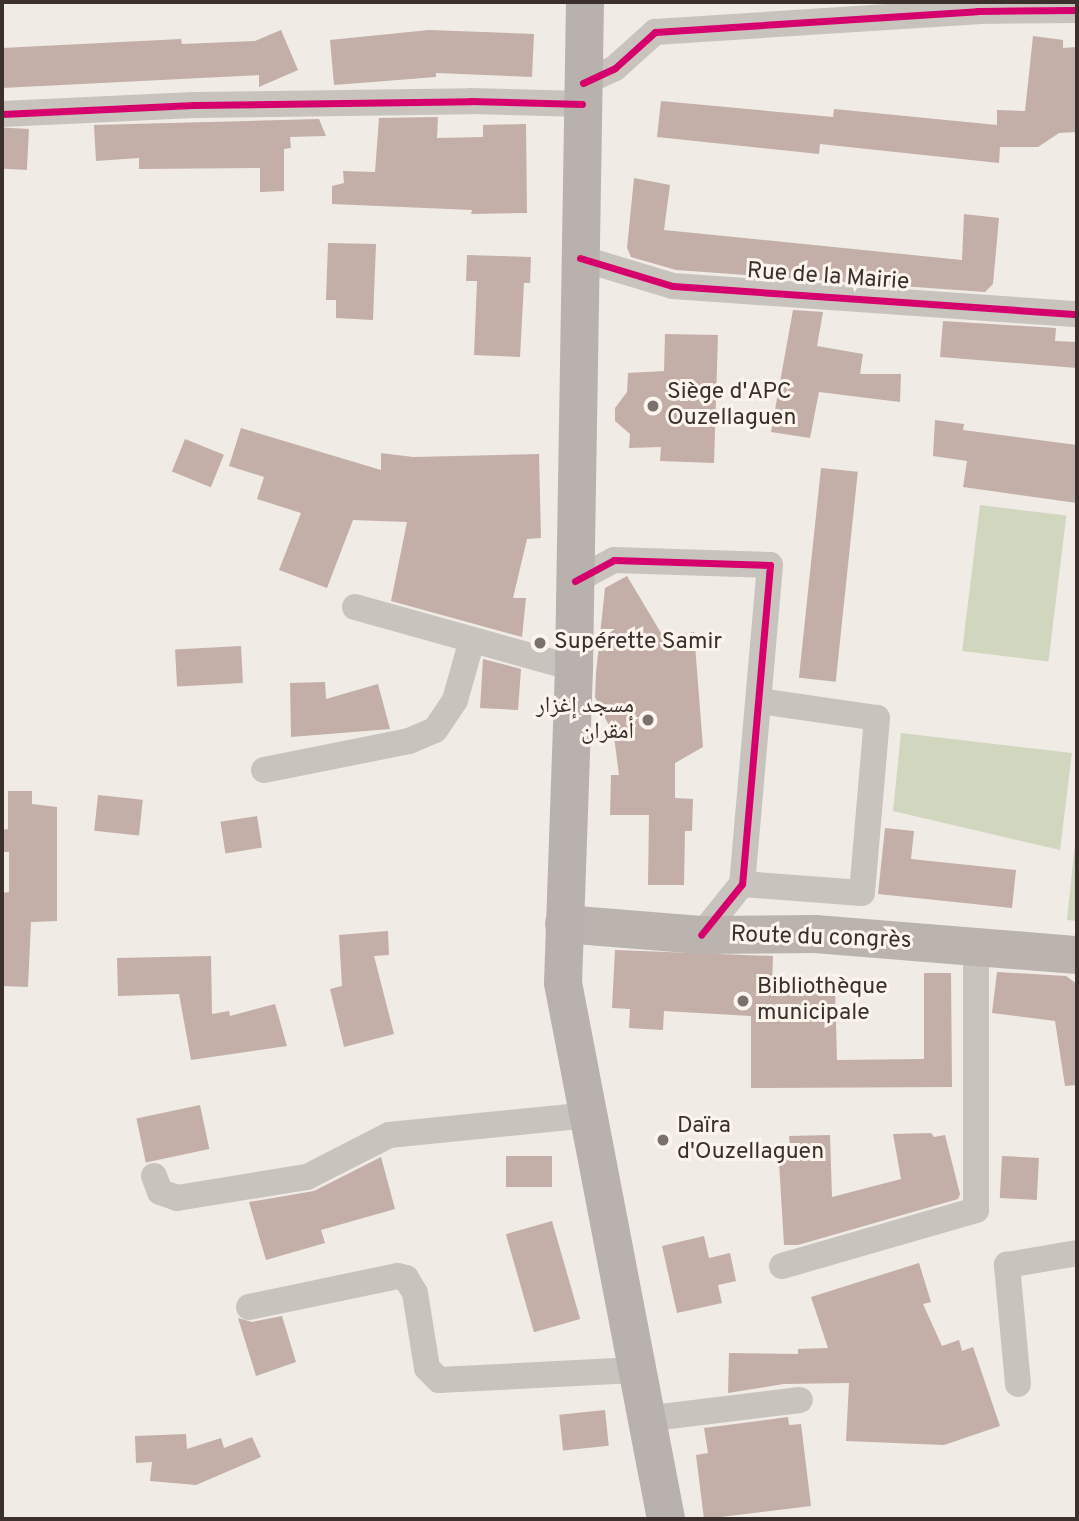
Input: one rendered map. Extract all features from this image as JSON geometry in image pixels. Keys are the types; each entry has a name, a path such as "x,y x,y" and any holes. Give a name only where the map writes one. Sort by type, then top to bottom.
{"main road":[{"path":"585,2 574,668 563,983 635,1370 667,1519"},
{"name":"Route du congrès","path":"564,924 701,935 815,934 1077,955"}],"street":[{"path":"2,114 194,105 471,100 583,93 654,32 977,11 1077,10"},
{"name":"Rue de la Mairie","path":"580,258 673,286 1077,314"},
{"path":"575,581 614,559 771,565 742,884 701,935"},
{"path":"355,607 574,668"},
{"path":"264,770 410,741 435,730 455,700 472,640"},
{"path":"742,884 862,893 877,718 759,701"},
{"path":"782,1266 976,1210 976,947"},
{"path":"154,1176 160,1192 177,1198 307,1177 389,1135 588,1115"},
{"path":"1018,1384 1007,1265 1077,1254"},
{"path":"249,1307 398,1276 406,1278 415,1293 427,1368 439,1380 635,1370"},
{"path":"645,1419 800,1400"}],"green space":[{"path":"980,505 1066,516 1048,662 962,651"},
{"path":"901,733 1072,753 1060,850 893,811"},
{"path":"1077,824 1077,921 1067,920"}],"building":[{"path":"281,30 298,70 259,87 259,75 2,88 2,48 181,39 182,44 255,41"},
{"path":"429,30 534,34 532,77 436,73 436,77 334,85 330,40"},
{"path":"1033,36 1063,40 1063,48 1077,47 1077,132 1059,133 1038,147 1000,147 999,163 820,144 819,154 657,137 661,101 833,117 834,109 997,125 997,110 1025,111"},
{"path":"438,117 437,138 483,137 483,125 526,124 527,213 471,214 472,210 332,204 332,186 344,183 343,171 375,172 379,118"},
{"path":"319,119 326,136 290,137 291,148 284,149 284,191 260,192 260,168 139,169 139,158 96,161 94,125"},
{"path":"2,128 29,129 27,170 2,169"},
{"path":"634,178 670,185 664,230 962,260 964,214 999,218 993,284 985,292 676,270 631,257 627,248"},
{"path":"328,243 376,244 373,320 336,318 336,300 326,300"},
{"path":"467,255 531,257 530,283 524,283 520,357 474,355 477,281 466,281"},
{"path":"793,310 823,312 817,346 863,354 860,374 901,374 900,402 819,392 810,438 771,432"},
{"path":"943,321 1056,328 1055,341 1077,342 1077,368 940,357"},
{"path":"665,334 718,335 714,463 660,461 661,447 629,448 630,434 615,421 615,408 627,392 628,373 664,371"},
{"path":"935,420 964,424 963,430 1077,445 1077,503 963,487 967,461 933,456"},
{"path":"241,428 381,470 381,453 413,457 539,454 541,538 527,539 513,598 526,598 522,637 391,601 407,522 353,520 327,588 279,570 301,513 257,499 264,477 229,466"},
{"path":"185,439 224,455 211,487 172,471"},
{"path":"821,468 858,472 836,682 799,678"},
{"path":"627,576 664,638 694,632 703,747 675,763 675,798 693,799 692,831 685,831 684,885 648,885 649,815 610,815 611,775 619,775 614,736 595,697 596,673 605,588"},
{"path":"241,646 243,683 177,686 175,649"},
{"path":"483,659 521,669 518,710 480,708"},
{"path":"325,682 326,699 378,684 390,729 291,737 290,683"},
{"path":"8,791 32,791 32,804 57,807 57,921 31,922 28,987 2,986 2,893 9,892 9,852 2,852 2,830 8,829"},
{"path":"98,795 143,800 139,836 94,831"},
{"path":"257,816 262,848 225,853 220,822"},
{"path":"885,828 914,831 911,859 1016,870 1012,908 878,894"},
{"path":"388,931 389,955 374,956 394,1034 344,1047 330,989 342,986 339,935"},
{"path":"615,950 773,956 772,989 835,986 837,1060 924,1059 924,973 951,973 952,1087 751,1088 751,1016 664,1011 663,1030 629,1028 630,1009 612,1008"},
{"path":"211,956 212,1014 229,1011 230,1016 275,1004 287,1046 191,1060 179,994 118,996 117,958"},
{"path":"997,972 1066,976 1077,984 1077,1085 1065,1086 1055,1021 992,1013"},
{"path":"200,1105 209,1149 146,1163 136,1119"},
{"path":"931,1133 934,1137 945,1135 960,1194 958,1199 798,1245 784,1245 778,1146 790,1145 789,1136 830,1135 832,1197 901,1179 893,1134"},
{"path":"506,1156 552,1156 552,1187 506,1187"},
{"path":"1002,1156 1039,1158 1037,1200 1000,1198"},
{"path":"381,1157 395,1209 321,1230 325,1243 266,1260 249,1202 314,1191"},
{"path":"552,1221 580,1319 534,1332 506,1234"},
{"path":"704,1236 709,1258 730,1253 736,1281 718,1285 722,1303 677,1313 662,1246"},
{"path":"919,1263 931,1302 923,1304 942,1346 959,1340 962,1351 973,1347 1000,1426 944,1445 846,1441 849,1383 784,1384 728,1393 729,1353 798,1354 798,1349 828,1348 811,1297"},
{"path":"282,1316 296,1362 256,1376 238,1318 252,1322"},
{"path":"605,1410 609,1446 563,1451 559,1415"},
{"path":"788,1417 789,1425 801,1424 811,1506 704,1519 696,1455 708,1453 704,1428"},
{"path":"186,1434 187,1449 221,1438 224,1448 252,1437 261,1457 196,1485 150,1481 152,1462 136,1463 135,1436"}],"cycle path":[{"path":"583,83 615,68 655,32 977,11 1077,10"},
{"path":"2,114 194,105 471,101 582,104"},
{"path":"580,258 673,286 1077,314"},
{"path":"575,581 614,560 770,565 742,884 701,935"}],"place":[{"name":"Siège d'APC Ouzellaguen","path":"653,406"},
{"name":"Supérette Samir","path":"540,643"},
{"name":"مسجد إغزار أمقران","path":"648,720"},
{"name":"Bibliothèque municipale","path":"743,1001"},
{"name":"Daïra d'Ouzellaguen","path":"663,1140"}]}
